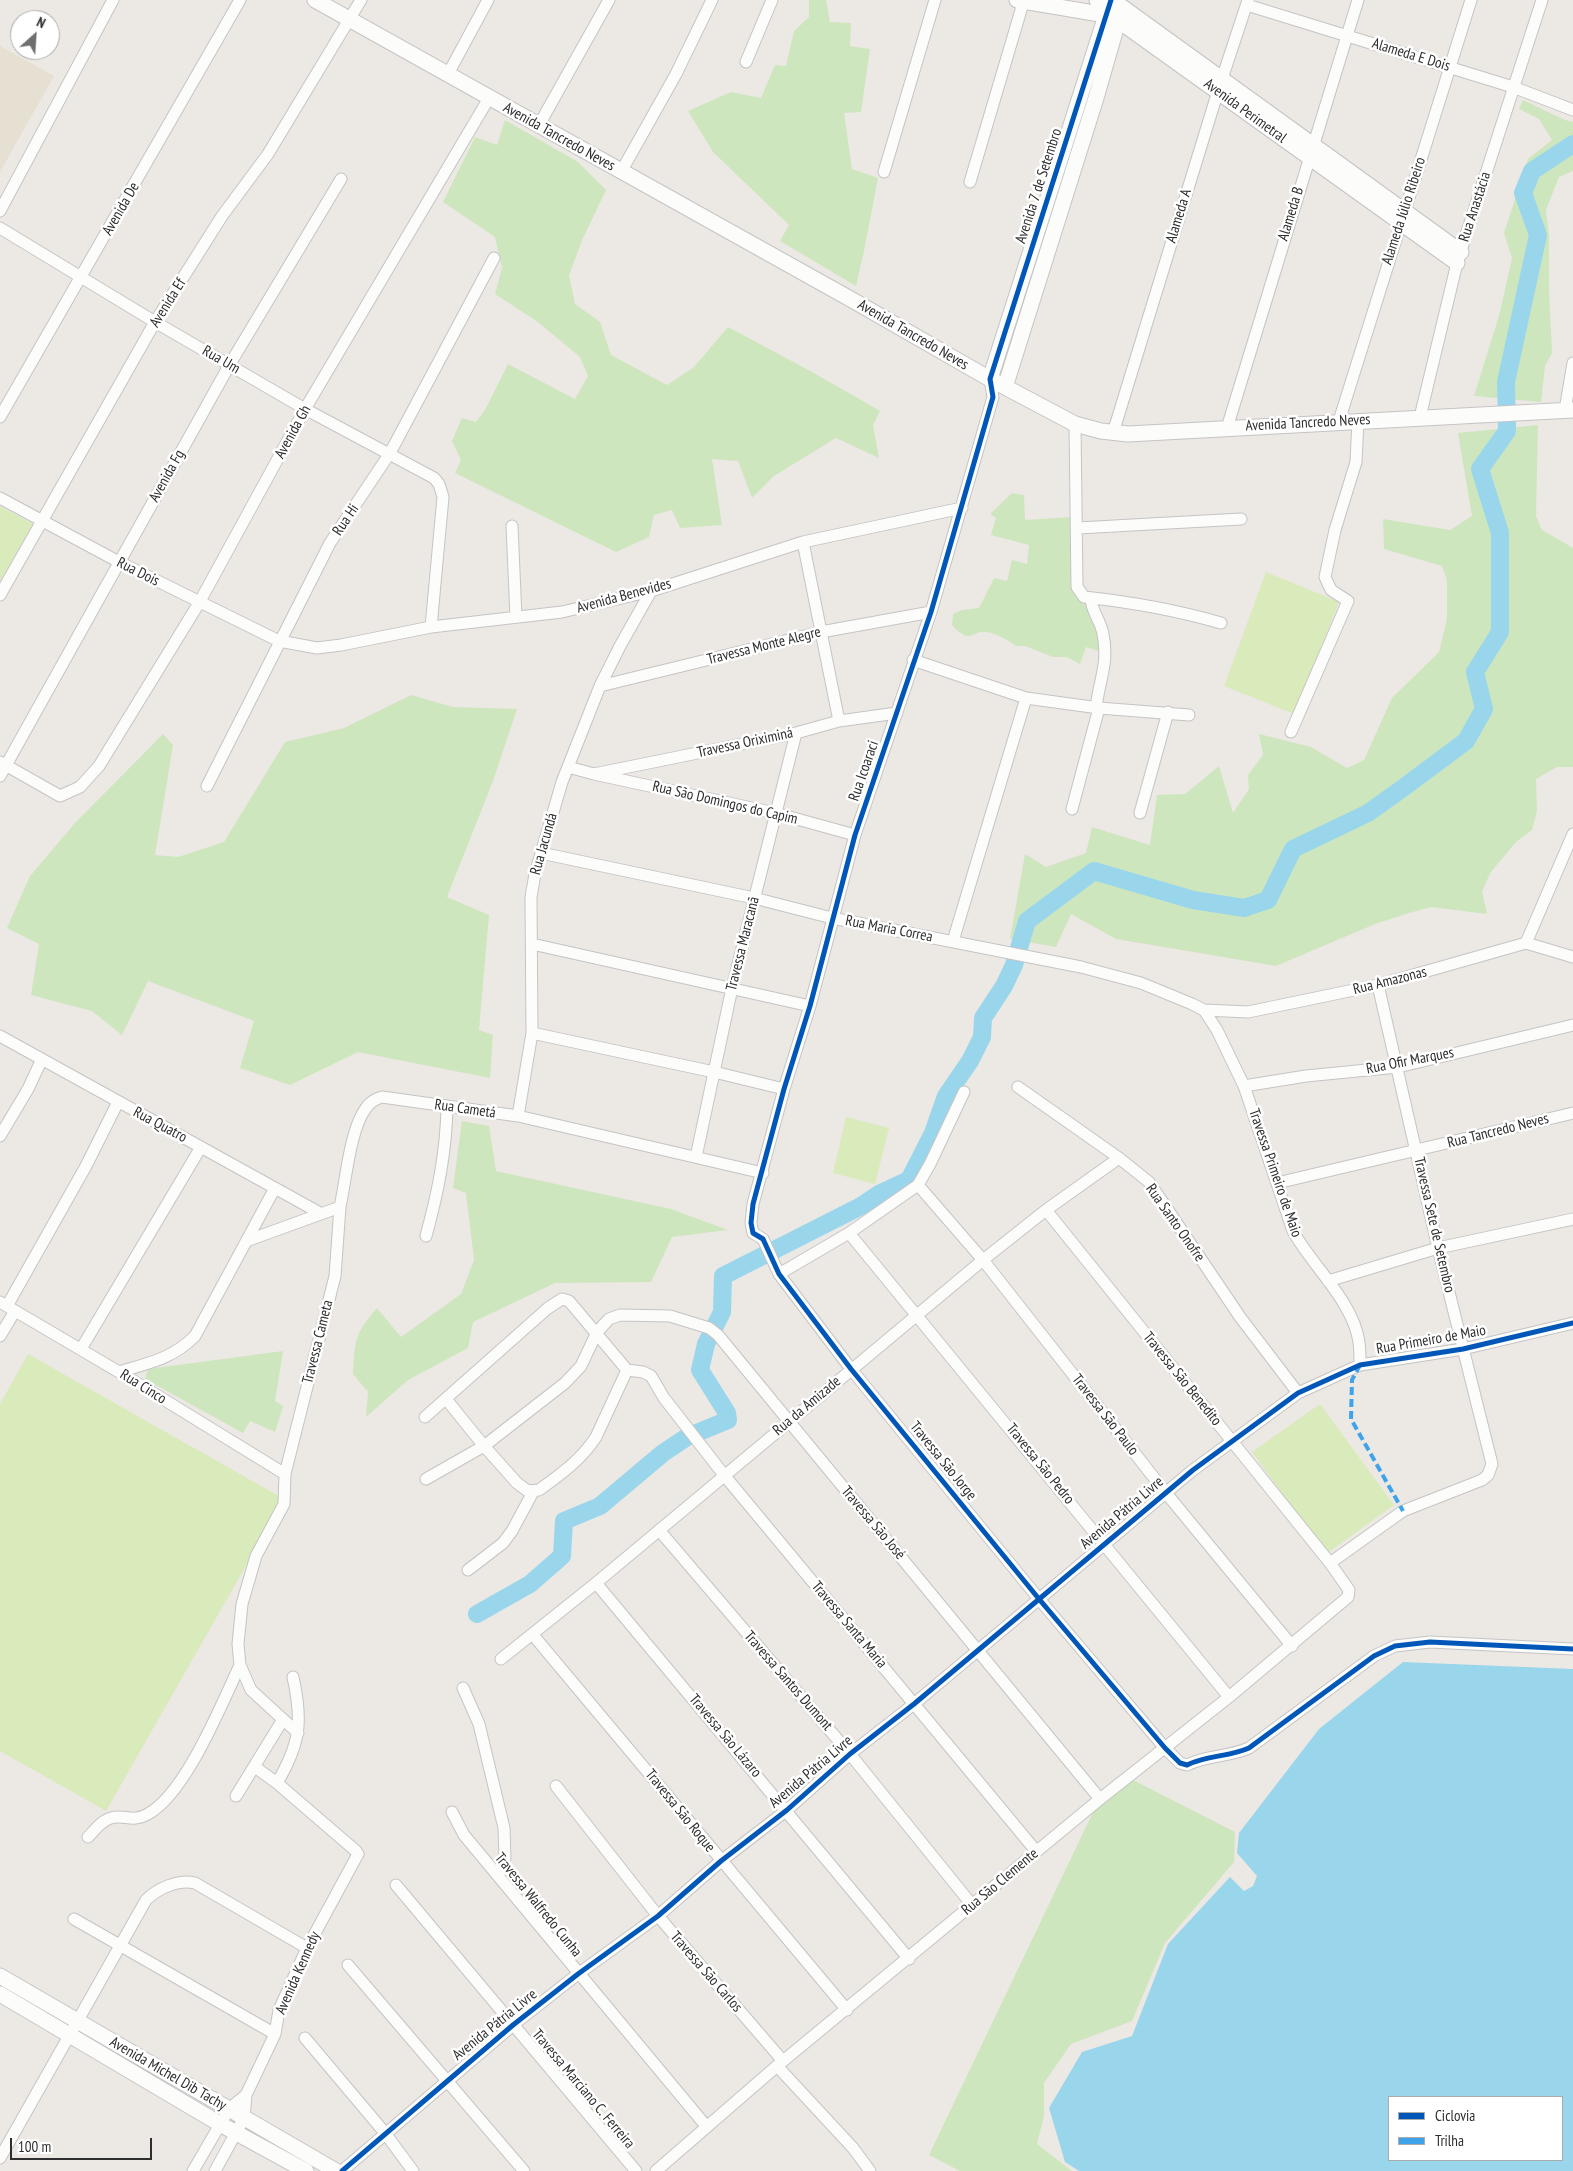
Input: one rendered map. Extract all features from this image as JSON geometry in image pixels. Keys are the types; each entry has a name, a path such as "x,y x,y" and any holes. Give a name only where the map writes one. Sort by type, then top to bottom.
{"street":[{"path":"0,211 113,0"},
{"name":"Avenida De","path":"0,417 240,0"},
{"name":"Avenida Tancredo Neves","path":"315,0 854,301 990,379 999,392 1075,424 1113,433 1128,434 1339,421 1569,410"},
{"name":"Avenida Ef","path":"0,595 155,322 222,216 268,154 350,20 360,0"},
{"path":"448,74 488,0"},
{"path":"539,125 609,0"},
{"path":"621,172 676,74 712,0"},
{"path":"746,62 772,0"},
{"path":"884,172 935,0"},
{"path":"970,182 1021,0"},
{"name":"Avenida Perimetral","path":"1021,0 1113,6 1220,86 1459,257"},
{"name":"Alameda B","path":"1227,428 1310,150 1358,0"},
{"name":"Alameda Júlio Ribeiro","path":"1339,421 1471,0"},
{"name":"Rua Anastácia","path":"1420,417 1459,257 1542,0"},
{"name":"Alameda E Dois","path":"1248,2 1513,87 1573,110"},
{"name":"Alameda A","path":"1113,433 1220,86 1248,2"},
{"name":"Avenida 7 de Setembro","path":"990,379 1048,201 1089,95 1113,6"},
{"path":"999,392 1062,205 1089,95"},
{"name":"Avenida Gh","path":"3,764 60,796 80,788 99,766 199,603 305,409 489,98"},
{"name":"Avenida Fg","path":"0,776 3,764 230,364 341,179"},
{"path":"1048,201 1062,205"},
{"name":"Rua Um","path":"0,228 155,322 305,409 434,478 443,497 431,627"},
{"name":"Rua Hi","path":"207,786 330,543 390,453 494,258"},
{"path":"1569,410 1573,363"},
{"name":"Rua Icoaraci","path":"763,1173 784,1089 810,1006 855,835 913,660 931,612 999,392"},
{"path":"1291,732 1328,643 1348,601 1332,590 1325,577 1335,530 1356,462 1358,420"},
{"path":"1075,424 1078,587 1084,597 1102,598 1184,612 1221,623"},
{"name":"Rua Dois","path":"0,498 119,562 279,641"},
{"name":"Avenida Benevides","path":"279,641 317,648 341,646 431,627 562,612 651,591 803,542 962,508"},
{"path":"1078,528 1241,519"},
{"path":"512,526 516,617"},
{"path":"803,542 839,721"},
{"name":"Rua Jacundá","path":"518,1116 532,1033 530,897 541,853 568,767 600,686 651,591"},
{"path":"1072,809 1097,708 1106,658 1100,620 1091,606 1091,598"},
{"name":"Travessa Monte Alegre","path":"600,686 821,632 931,612"},
{"path":"913,660 1026,698 1097,708 1189,715"},
{"path":"953,941 1026,698"},
{"path":"1140,813 1168,712"},
{"name":"Travessa Oriximiná","path":"594,774 796,734 839,721 896,713"},
{"name":"Travessa Maracanã","path":"696,1157 732,988 796,734"},
{"name":"Rua São Domingos do Capim","path":"568,767 775,813 855,835"},
{"path":"1573,834 1526,943 1573,957"},
{"name":"Rua Maria Correa","path":"541,853 754,898 832,918 1088,969 1142,984 1178,997 1204,1010"},
{"name":"Rua Amazonas","path":"1204,1010 1248,1012 1378,985 1526,943"},
{"path":"532,944 810,1006"},
{"name":"Travessa Sete de Setembro","path":"1330,1563 1403,1511 1482,1480 1488,1475 1492,1464 1438,1248 1418,1151 1378,985"},
{"name":"Travessa Primeiro de Maio","path":"1204,1010 1217,1030 1244,1086 1293,1231 1350,1316 1359,1342 1360,1365"},
{"name":"Rua Ofir Marques","path":"1244,1086 1306,1076 1398,1067 1573,1025"},
{"path":"532,1033 784,1089"},
{"name":"Rua Quatro","path":"0,1036 320,1213"},
{"path":"0,1136 28,1089 42,1059"},
{"name":"Rua Santo Onofre","path":"1018,1087 1119,1158 1148,1182 1240,1317 1298,1393"},
{"path":"779,1274 849,1233 918,1185 964,1092"},
{"name":"Rua Cametá","path":"340,1207 356,1130 367,1106 374,1100 382,1097 518,1116 763,1173"},
{"path":"0,1336 8,1306 86,1166 118,1102"},
{"path":"426,1236 438,1194 446,1146 447,1107"},
{"name":"Rua Tancredo Neves","path":"1277,1183 1573,1113"},
{"path":"81,1349 202,1147"},
{"name":"Rua da Amizade","path":"501,1659 596,1583 983,1260 1046,1210 1119,1158"},
{"name":"Travessa São Jorge","path":"763,1173 753,1204 751,1223 753,1233 764,1239 779,1274 851,1369 1040,1599 1165,1748 1180,1763 1187,1766 1196,1761 1238,1753 1249,1748 1374,1656 1395,1646 1430,1642 1573,1649"},
{"name":"Travessa São Paulo","path":"918,1185 983,1260 1166,1493 1292,1646"},
{"path":"119,1372 168,1356 182,1349 195,1336 249,1240 275,1188"},
{"path":"249,1240 340,1207"},
{"name":"Travessa Cameta","path":"240,1665 238,1634 242,1604 256,1556 284,1504 285,1474 334,1276 340,1207"},
{"name":"Travessa São Benedito","path":"1046,1210 1330,1563 1348,1590 1348,1597"},
{"path":"1328,1281 1438,1248 1573,1219"},
{"name":"Travessa São Pedro","path":"849,1233 1229,1697"},
{"path":"425,1417 548,1308 562,1299 569,1301 627,1370 596,1438 590,1447 575,1464 539,1490 533,1492 524,1490 517,1483 446,1399"},
{"name":"Rua Cinco","path":"8,1306 285,1474"},
{"name":"Travessa São José","path":"597,1332 609,1319 620,1315 670,1316 713,1331 1100,1799"},
{"name":"Rua Primeiro de Maio","path":"1298,1393 1360,1365 1463,1349 1573,1323"},
{"path":"426,1479 484,1446 565,1383 581,1366 597,1332"},
{"name":"Travessa Santa Maria","path":"627,1370 643,1372 651,1376 664,1398 724,1475 1036,1851"},
{"name":"Avenida Pátria Livre","path":"342,2171 513,2025 578,1974 658,1916 721,1861 787,1810 850,1754 914,1704 1104,1543 1232,1441 1298,1393"},
{"path":"468,1570 503,1542 512,1532 533,1492"},
{"name":"Travessa Santos Dumont","path":"659,1530 850,1754 972,1905"},
{"name":"Travessa São Lázaro","path":"596,1583 909,1958"},
{"name":"Rua São Clemente","path":"656,2171 780,2063 1036,1851 1292,1646 1348,1597"},
{"name":"Travessa São Roque","path":"533,1635 846,2010"},
{"path":"240,1665 251,1690 298,1733"},
{"path":"88,1838 103,1822 112,1818 134,1820 149,1814 169,1797 209,1730 240,1665"},
{"path":"255,1767 277,1783 288,1762 298,1733 298,1700 294,1678"},
{"path":"463,1688 479,1724 504,1828 505,1858 498,1875"},
{"path":"236,1796 282,1720"},
{"name":"Avenida Kennedy","path":"215,2171 244,2118 246,2095 275,2034 279,2010 307,1948 358,1854 277,1783"},
{"name":"Travessa São Carlos","path":"556,1786 658,1916 853,2148 870,2171"},
{"name":"Travessa Walfredo Cunha","path":"452,1812 464,1835 706,2126"},
{"path":"0,2158 146,1900 154,1892 185,1881 196,1883 307,1948"},
{"name":"Travessa Marciano C. Ferreira","path":"396,1886 636,2171"},
{"path":"74,1919 275,2034"},
{"path":"348,1965 524,2171"},
{"name":"Avenida Michel Dib Tachy","path":"0,1976 74,2028 220,2124 306,2171"},
{"name":"Avenida Michel Dib Tachy","path":"0,1994 74,2028 228,2109 336,2171"},
{"path":"305,2038 385,2133 413,2171"},
{"name":"Avenida Kennedy","path":"193,2171 228,2109 246,2095"}],"shaded area":[{"path":"0,46 10,52 10,60 25,60 54,76 0,172"}],"green space":[{"path":"809,0 826,0 830,22 851,23 850,46 870,49 861,112 844,113 852,169 878,178 856,286 780,241 789,225 713,152 688,111 731,92 761,98 775,65 786,66 794,31 809,17"},
{"path":"1523,100 1573,122 1573,171 1559,177 1546,210 1549,235 1552,353 1545,366 1541,402 1474,396 1499,316 1512,258 1504,233 1528,159 1552,140 1539,119 1519,109"},
{"path":"505,120 578,162 606,190 583,238 569,275 575,304 600,322 611,355 667,385 694,367 728,327 880,411 873,425 879,458 836,438 774,476 752,498 738,461 712,459 722,525 680,528 672,510 654,515 649,537 616,552 455,473 461,460 452,441 462,418 476,422 485,410 508,364 575,399 588,376 580,357 538,322 495,294 502,268 495,237 443,202 475,137 497,145"},
{"path":"1538,425 1536,516 1542,530 1573,548 1573,767 1557,767 1536,779 1537,811 1532,830 1516,842 1490,873 1482,892 1487,914 1431,907 1375,924 1276,966 1116,939 1071,914 1056,947 1010,939 1025,854 1046,867 1086,853 1092,827 1150,845 1157,795 1185,794 1219,766 1233,813 1249,789 1248,775 1263,755 1259,734 1311,747 1347,768 1364,760 1392,698 1439,652 1447,619 1447,580 1442,566 1384,549 1383,519 1450,530 1472,516 1458,433"},
{"path":"1012,493 1024,495 1025,520 1072,517 1084,603 1095,617 1101,652 1086,647 1080,664 1067,657 1053,657 1025,646 1016,646 987,632 971,636 964,635 952,625 953,614 962,610 979,608 994,578 1007,581 1012,560 1027,564 1029,545 991,535 996,518 990,514"},
{"path":"0,506 33,524 0,581"},
{"path":"1266,572 1339,602 1294,714 1224,686"},
{"path":"411,695 453,707 517,709 493,781 447,897 489,915 479,1030 493,1035 490,1078 358,1052 290,1085 240,1068 254,1021 148,981 122,1035 92,1011 31,995 39,944 7,928 30,876 75,823 163,734 173,745 155,855 178,857 224,842 285,742 344,728"},
{"path":"846,1117 889,1128 875,1184 833,1173"},
{"path":"462,1121 489,1126 496,1171 671,1209 728,1230 672,1237 651,1282 555,1283 473,1322 468,1348 408,1380 366,1417 368,1392 353,1374 355,1345 364,1325 377,1308 401,1337 461,1294 474,1260 466,1193 453,1188"},
{"path":"283,1351 275,1401 283,1406 275,1432 250,1421 243,1433 145,1379 148,1369"},
{"path":"28,1354 284,1499 106,1811 0,1751 0,1404"},
{"path":"1320,1404 1394,1505 1326,1554 1252,1452"},
{"path":"1133,1780 1235,1832 1234,1862 1165,1943 1132,2021 1071,2044 1044,2083 1044,2116 1037,2144 1072,2171 960,2171 929,2155 1095,1808"}],"water":[{"path":"1403,1662 1573,1669 1573,2171 1079,2171 1065,2162 1049,2108 1082,2052 1132,2036 1168,1944 1230,1877 1244,1891 1253,1886 1257,1876 1237,1853 1239,1833 1319,1729"}],"waterway":[{"path":"477,1614 530,1584 562,1556 564,1521 600,1506 663,1453 687,1437 728,1420 727,1413 700,1370 706,1344 722,1312 723,1276 909,1180 933,1133 946,1096 970,1061 982,1037 983,1018 1004,986 1014,965 1027,921 1094,871 1193,900 1244,908 1268,900 1293,849 1368,813 1466,741 1484,709 1475,672 1500,632 1500,533 1480,469 1507,431 1506,382 1538,235 1523,193 1532,171 1573,144"}],"marked path":[{"path":"1360,1365 1352,1380 1351,1419 1403,1511"}],"cycle path":[{"path":"1111,0 990,379 993,397 931,612 855,835 810,1006 784,1089 753,1204 751,1223 753,1233 763,1239 779,1274 851,1369 1039,1599 1165,1748 1180,1763 1187,1765 1202,1759 1249,1748 1374,1656 1395,1646 1430,1642 1573,1649"},
{"path":"342,2171 513,2025 578,1974 658,1916 721,1861 787,1810 850,1754 914,1704 1193,1470 1298,1393 1360,1365 1463,1349 1573,1323"}]}
